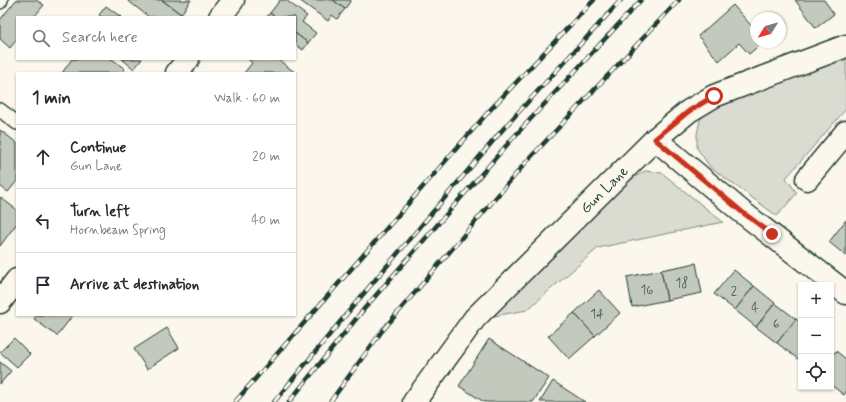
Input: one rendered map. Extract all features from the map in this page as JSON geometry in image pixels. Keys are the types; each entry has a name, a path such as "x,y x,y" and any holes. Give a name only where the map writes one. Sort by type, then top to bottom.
{"street":[{"path":"221,16 233,0"},
{"name":"Gun Lane","path":"414,402 475,318 655,139 689,111 714,96 846,46"},
{"path":"179,72 187,60"},
{"path":"807,179 846,132"},
{"path":"655,139 742,212 846,293"},
{"path":"0,302 16,281"}],"lane":[{"path":"0,110 16,122"}],"shaded area":[{"path":"846,55 846,109 786,178 797,193 777,216 710,167 697,148 697,134 700,120 707,111 720,103"},
{"path":"645,171 662,173 723,222 598,248 527,310 489,317 630,180"}],"building":[{"path":"16,0 36,0 44,5 35,16 16,16 16,40 10,48 0,39 0,20"},
{"path":"127,0 162,0 181,14 179,16 148,16"},
{"path":"162,0 191,0 181,14"},
{"path":"280,0 286,0 307,16 302,22 316,33 308,43 296,34 296,16 274,16 270,13"},
{"path":"299,0 333,0 345,9 337,19 332,15 328,21"},
{"path":"333,0 351,0 345,9"},
{"path":"795,0 824,0 834,14 816,28"},
{"path":"733,5 750,24 750,48 756,48 749,54 739,43 719,61 698,36"},
{"path":"106,6 120,16 100,16 99,15"},
{"path":"296,34 308,43 303,50 296,45"},
{"path":"71,60 113,60 125,69 123,72 63,72"},
{"path":"123,60 141,60 134,69"},
{"path":"249,60 278,60 295,72 245,72 252,63"},
{"path":"0,130 16,142 16,182 8,192 0,186"},
{"path":"0,197 16,209 16,224 0,246"},
{"path":"846,220 846,256 829,242"},
{"path":"696,263 702,293 667,300 661,270"},
{"path":"661,270 667,300 632,307 627,277"},
{"path":"734,270 754,286 735,310 714,294"},
{"path":"754,286 775,303 756,327 735,310"},
{"path":"599,290 620,313 595,336 574,313"},
{"path":"775,303 796,319 777,343 756,327"},
{"path":"574,313 595,336 569,359 548,336"},
{"path":"36,316 72,316 57,336 34,319"},
{"path":"796,319 798,321 798,359 777,343"},
{"path":"167,328 179,348 147,369 134,349"},
{"path":"14,338 30,354 17,367 0,352"},
{"path":"489,339 549,378 533,402 484,402 459,386"},
{"path":"836,351 846,359 846,392 844,395 834,387 834,354"},
{"path":"0,362 11,371 0,384"},
{"path":"553,381 585,402 540,402"}],"railway":[{"path":"235,402 490,110 594,0"},
{"path":"274,402 504,128 621,0"},
{"path":"289,402 364,309 512,139 641,0"},
{"path":"330,402 382,331 528,160 679,0"}],"route":[{"path":"714,96 689,111 655,139 742,212 772,234"}]}
